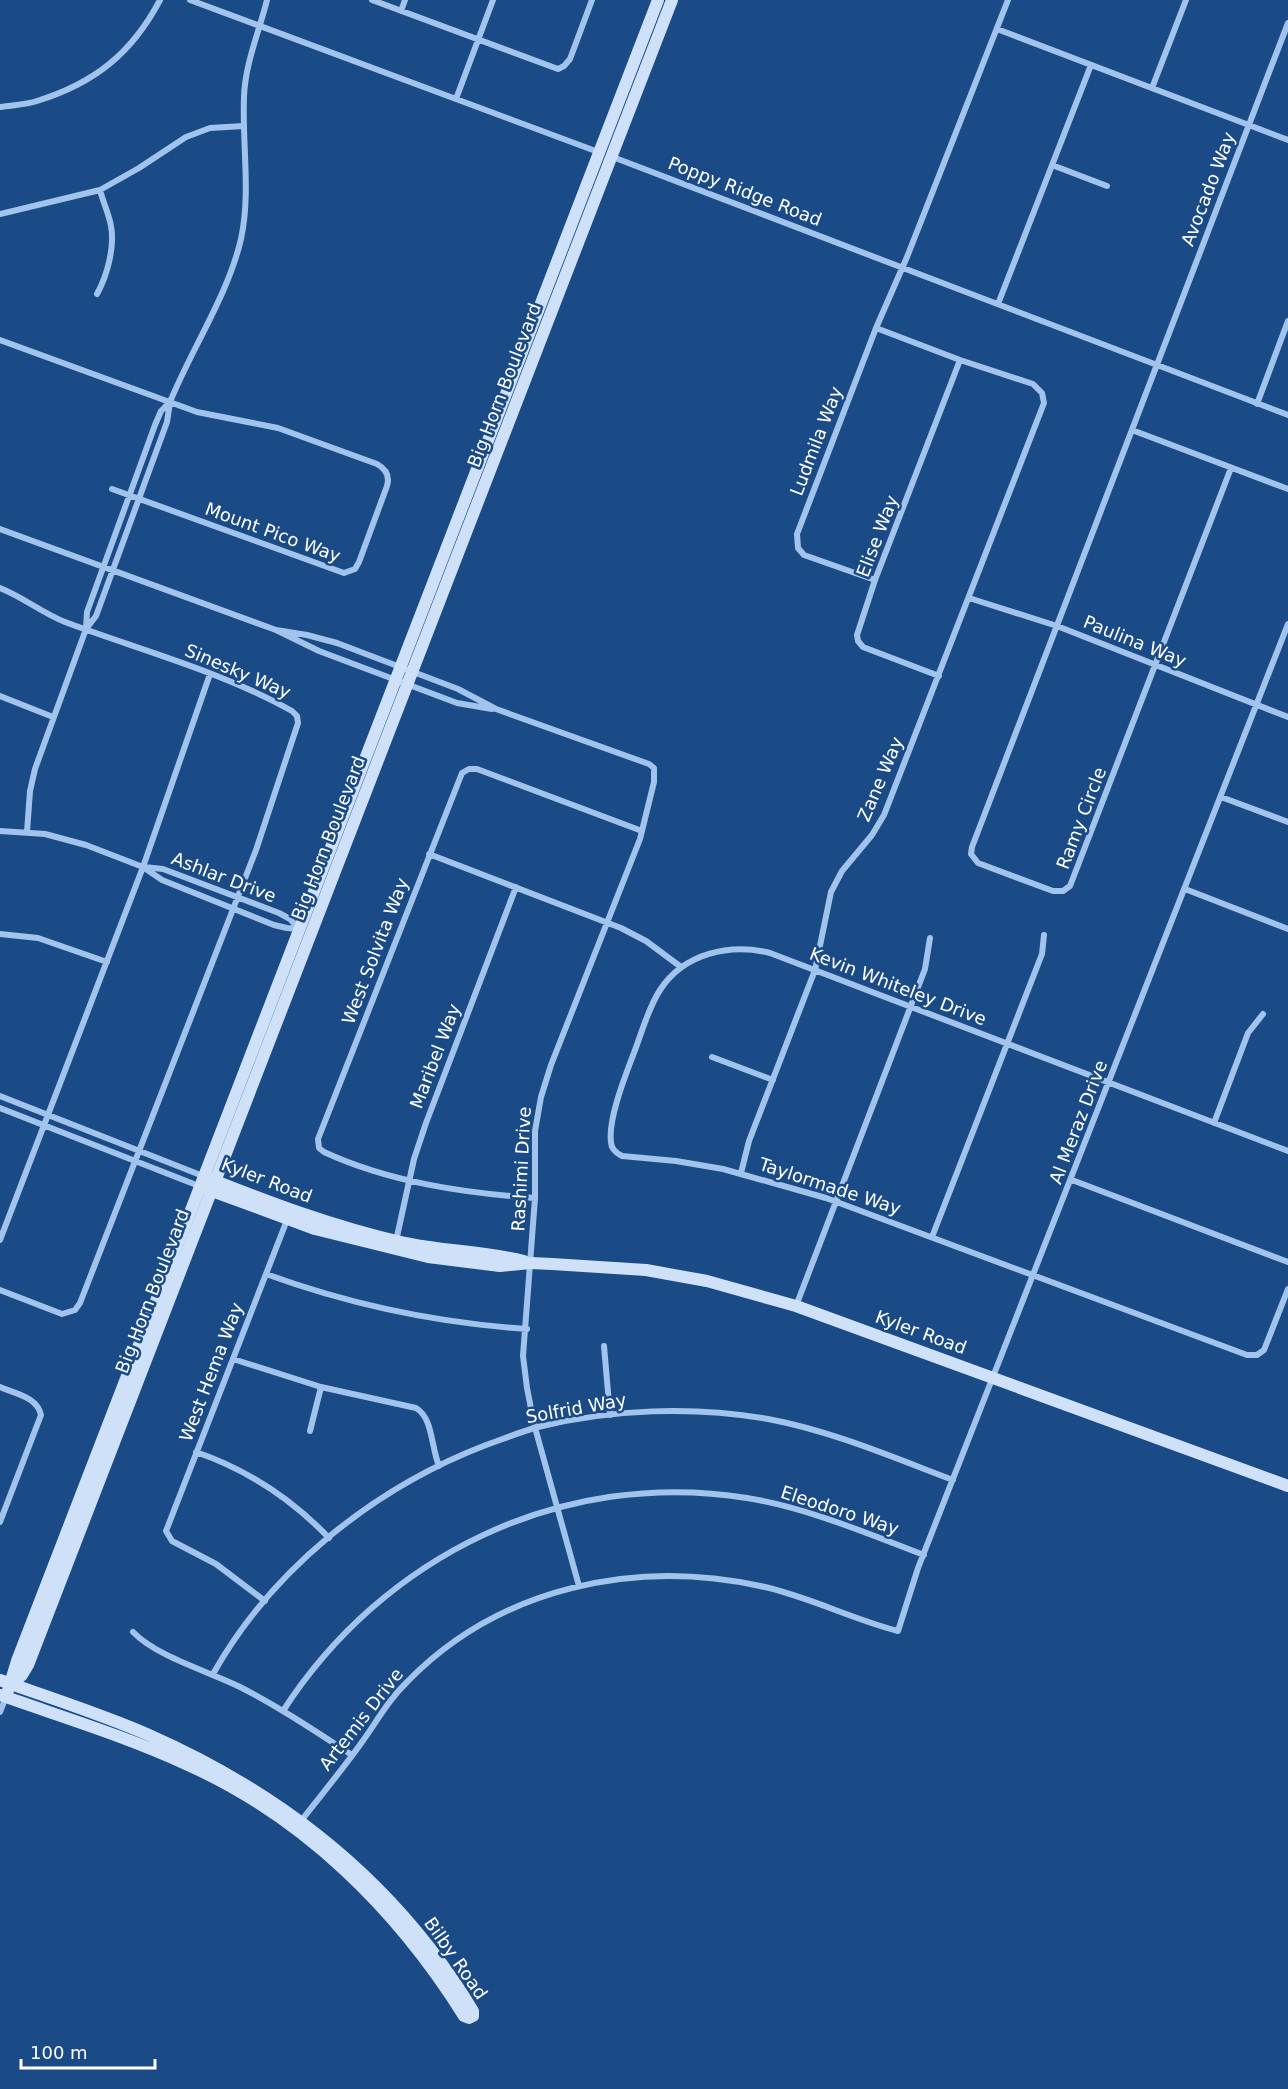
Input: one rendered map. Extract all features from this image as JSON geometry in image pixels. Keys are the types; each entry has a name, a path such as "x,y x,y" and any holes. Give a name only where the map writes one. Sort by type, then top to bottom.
{"street":[{"path":"0,106 35,102 80,85 124,53 146,27 160,0"},
{"name":"Poppy Ridge Road","path":"190,0 903,267 1288,415"},
{"path":"27,832 35,769 86,629 86,616 103,567 158,418 170,402 230,275 238,249 244,213 246,77 267,0"},
{"path":"372,0 558,69 570,60 592,0"},
{"path":"400,11 405,0"},
{"path":"456,99 494,0"},
{"name":"Big Horn Boulevard","path":"606,155 658,0"},
{"name":"Big Horn Boulevard","path":"3,1696 5,1682 22,1675 28,1665 299,928 406,670 606,155 672,0"},
{"name":"Ludmila Way","path":"875,580 808,557 798,548 796,539 876,328 903,267 1008,0"},
{"path":"1152,88 1186,0"},
{"name":"Avocado Way","path":"1057,626 1288,25"},
{"path":"997,29 1288,140"},
{"path":"999,304 1091,65"},
{"path":"0,214 100,190 186,137 210,128 244,126"},
{"path":"1053,165 1107,186"},
{"path":"97,294 104,281 109,261 111,227 100,190"},
{"path":"1257,404 1288,321"},
{"path":"876,328 960,360"},
{"name":"Mount Pico Way","path":"0,340 215,417 279,428 377,464 387,474 387,486 357,566 344,573 112,489"},
{"name":"Zane Way","path":"741,1173 749,1142 815,970 831,892 842,871 869,839 884,815 1043,408 1042,393 1033,384 960,360"},
{"name":"Elise Way","path":"939,676 864,647 858,641 858,632 875,580 960,360"},
{"path":"86,629 95,619 167,422 170,402"},
{"path":"1132,430 1288,489"},
{"path":"1155,665 1231,468"},
{"path":"0,529 276,630 320,651 457,703 496,710"},
{"name":"Sinesky Way","path":"0,588 57,618 210,674 295,713 298,720 297,726 256,850 237,897"},
{"name":"Paulina Way","path":"969,598 1057,626 1288,717"},
{"name":"Al Meraz Drive","path":"898,1631 911,1588 1288,624"},
{"name":"Ramy Circle","path":"1057,626 972,847 971,854 978,863 1053,891 1063,891 1070,886 1155,665"},
{"path":"276,630 329,641 458,689 496,710"},
{"path":"0,1240 143,867 210,674"},
{"name":"Big Horn Boulevard","path":"207,1183 401,682"},
{"path":"0,696 53,717"},
{"name":"Rashimi Drive","path":"496,710 649,764 654,768 654,782 642,831 551,1065 541,1097 535,1131 535,1198 524,1364 535,1428 579,1586"},
{"name":"West Solvita Way","path":"409,1180 327,1154 318,1145 318,1139 459,776 465,771 477,770 642,831"},
{"path":"1221,797 1288,822"},
{"name":"Ashlar Drive","path":"0,831 27,832 72,841 143,867 162,880 233,909 280,927 299,928"},
{"path":"429,854 608,922 646,941 681,967"},
{"name":"Ashlar Drive","path":"143,867 163,869 237,897 284,916 299,928"},
{"name":"Maribel Way","path":"396,1241 409,1180 431,1106 516,887"},
{"path":"1185,889 1288,929"},
{"path":"0,1290 58,1313 71,1312 78,1307 237,897"},
{"path":"0,934 45,939 107,962"},
{"path":"932,1237 1042,954 1044,935"},
{"path":"796,1306 924,969 930,938"},
{"name":"Kevin Whiteley Drive","path":"612,1148 610,1141 612,1127 626,1073 659,992 681,967 710,953 740,948 770,953 1288,1151"},
{"path":"1214,1123 1248,1034 1263,1014"},
{"path":"712,1057 773,1080"},
{"name":"Kyler Road","path":"0,1096 139,1151 287,1220 366,1243 428,1257 500,1266 531,1263 636,1269 737,1288 796,1306 1288,1486"},
{"name":"Kyler Road","path":"0,1108 135,1161 322,1220 396,1241 531,1263"},
{"name":"Taylormade Way","path":"612,1148 622,1156 676,1161 741,1173 836,1201 1250,1356 1261,1352 1266,1346 1288,1289"},
{"path":"409,1180 475,1193 535,1198"},
{"path":"1072,1180 1288,1262"},
{"name":"West Hema Way","path":"265,1601 233,1575 203,1556 172,1541 167,1535 167,1527 287,1220"},
{"path":"266,1274 381,1309 467,1323 527,1329"},
{"path":"604,1346 610,1415"},
{"path":"232,1359 321,1387 420,1410 428,1422 439,1466"},
{"path":"309,1431 321,1387"},
{"path":"0,1388 34,1402 39,1407 41,1415 0,1522"},
{"name":"Solfrid Way","path":"213,1674 236,1637 298,1565 382,1497 439,1466 535,1428 610,1415 681,1412 768,1419 839,1437 953,1480"},
{"path":"196,1452 231,1465 264,1483 304,1512 329,1538"},
{"name":"Eleodoro Way","path":"283,1711 310,1671 339,1637 405,1580 480,1536 516,1521 590,1500 637,1494 681,1492 725,1495 769,1502 807,1512 924,1555"},
{"name":"Artemis Drive","path":"301,1821 395,1694 434,1657 484,1623 544,1595 616,1580 653,1576 698,1577 784,1592 862,1621 898,1631"},
{"path":"133,1632 156,1650 213,1674 283,1711 352,1755"},
{"name":"Bilby Road","path":"3,1696 171,1757 241,1793 294,1829 354,1878 409,1939 464,2016 467,2018 473,2016 472,2009 444,1967 396,1908 345,1857 301,1821 247,1785 164,1742 125,1725 5,1682"},
{"path":"0,1712 3,1696"},
{"path":"241,1793 246,1790 288,1818 301,1821"}]}
